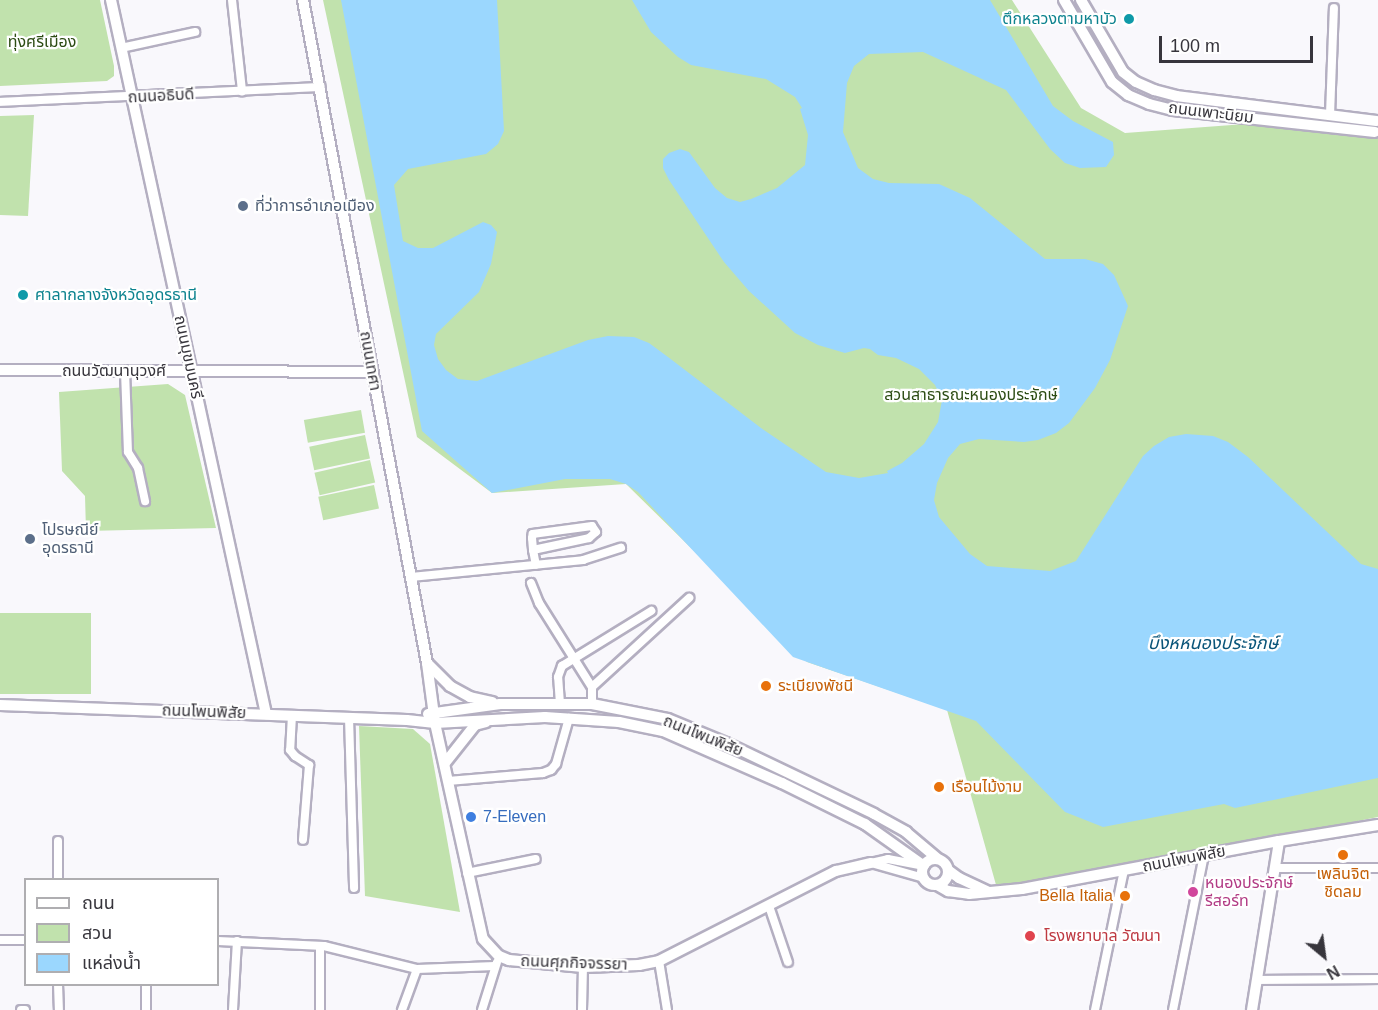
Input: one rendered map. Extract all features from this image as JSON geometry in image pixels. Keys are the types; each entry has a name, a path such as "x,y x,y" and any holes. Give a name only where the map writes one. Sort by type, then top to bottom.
{"street":[{"name":"ถนนมุขมนครี","path":"111,0 266,714"},
{"path":"232,0 242,91"},
{"name":"ถนนเทศา","path":"303,0 427,663 435,718"},
{"name":"ถนนเพาะนิยม","path":"1064,0 1112,82 1128,95 1149,104 1173,110 1377,128"},
{"name":"ถนนเพาะนิยม","path":"1081,0 1123,72 1136,82 1176,96 1330,115 1377,128"},
{"path":"1330,115 1334,8"},
{"path":"121,48 195,32"},
{"name":"ถนนอธิบดี","path":"0,102 132,98 321,87"},
{"name":"ถนนวัฒนานุวงศ์","path":"0,370 371,372"},
{"path":"125,371 128,452 138,468 145,501"},
{"path":"533,550 589,538 596,532 592,526 533,534 533,550 536,565"},
{"path":"411,578 583,560 621,548"},
{"path":"531,583 539,603 592,687 592,704"},
{"path":"592,687 689,598"},
{"path":"560,704 559,672 573,658 651,611"},
{"path":"427,663 450,686 470,697 500,704"},
{"name":"ถนนโพนพิสัย","path":"435,718 500,704 592,704 668,719 726,743 874,814 906,832 938,859"},
{"name":"ถนนโพนพิสัย","path":"0,705 407,720 595,718 663,731 782,783 865,824 924,866"},
{"path":"292,715 290,750 309,765 303,840"},
{"path":"349,717 354,888"},
{"name":"ถนนศุภกิจจรรยา","path":"435,718 483,939 497,961 509,960 583,967 639,966 659,961 836,871 888,859 924,866"},
{"path":"445,763 475,725 498,718"},
{"path":"448,781 543,773 551,770 556,764 569,718"},
{"name":"ถนนโพนพิสัย","path":"937,885 958,893 1023,889 1279,840 1378,825"},
{"path":"1252,1010 1279,840"},
{"path":"58,841 58,878"},
{"path":"888,859 898,847"},
{"path":"1173,1010 1204,855"},
{"path":"467,873 536,859"},
{"path":"948,870 945,879 937,885 929,883 924,878 924,866 927,862 938,859 959,878 989,892"},
{"name":"ถนนศุภกิจจรรยา","path":"871,863 924,878"},
{"path":"1275,868 1378,868"},
{"path":"1095,1010 1124,870"},
{"path":"769,906 788,962"},
{"path":"0,940 24,940"},
{"path":"219,941 320,946 417,969 497,961 482,1010"},
{"path":"233,1010 237,941"},
{"path":"320,946 320,1010"},
{"path":"659,961 668,1010"},
{"path":"582,1010 583,967"},
{"path":"402,1010 417,969"},
{"path":"1258,980 1378,979"},
{"path":"58,986 58,1010"},
{"path":"146,986 146,1010"}],"green space":[{"name":"ทุ่งศรีเมือง","path":"0,0 100,0 114,66 114,76 107,81 0,86"},
{"name":"สวนสาธารณะหนองประจักษ์","path":"323,0 1012,0 1081,108 1125,133 1378,114 1378,817 998,892 947,710 807,662 626,484 492,493 417,437"},
{"path":"34,115 28,216 0,215 0,116"},
{"path":"168,384 185,395 216,528 86,531 85,496 62,471 59,392"},
{"path":"361,410 365,433 308,443 304,420"},
{"path":"365,435 370,458 314,470 309,447"},
{"path":"370,460 375,482 320,495 314,473"},
{"path":"374,485 379,508 323,520 318,497"},
{"path":"0,613 91,613 91,694 0,694"},
{"path":"359,726 413,729 430,744 460,912 365,896"}],"water":[{"name":"บึงหหนองประจักษ์","path":"341,0 497,0 504,131 498,144 486,154 408,169 394,185 403,241 418,248 433,248 483,222 491,225 497,232 491,264 479,292 436,334 434,345 438,359 446,370 458,379 477,381 588,340 608,336 634,337 649,343 761,428 826,472 859,478 888,473 887,471 902,463 924,444 938,422 942,400 935,385 919,369 896,358 878,355 864,348 845,353 818,345 795,333 749,291 724,262 669,180 663,168 663,159 669,153 680,149 689,152 715,188 727,198 740,202 751,199 777,188 805,165 808,135 800,109 802,108 795,97 766,79 691,65 678,57 651,32 632,0 990,0 1053,106 1073,121 1113,142 1114,155 1106,167 1080,168 1065,163 1050,149 1006,90 923,52 869,54 854,66 847,83 843,132 858,168 873,179 889,183 939,184 970,198 1045,259 1085,259 1103,264 1114,275 1128,306 1110,360 1095,388 1069,423 1056,433 1038,440 1024,442 979,439 960,444 948,458 937,483 934,500 939,517 970,554 987,566 1050,571 1076,561 1143,456 1154,446 1169,437 1186,434 1213,436 1228,442 1248,457 1361,564 1378,569 1378,778 1235,808 1224,804 1103,827 1065,812 976,721 793,657 638,492 626,484 610,479 565,479 492,493 422,431"}],"place":[{"name":"ตึกหลวงตามหาบัว","path":"1129,19"},
{"name":"ที่ว่าการอำเภอเมือง","path":"243,206"},
{"name":"ศาลากลางจังหวัดอุดรธานี","path":"23,295"},
{"name":"โปรษณีย์ อุดรธานี","path":"30,539"},
{"name":"ระเบียงพัชนี","path":"766,686"},
{"name":"เรือนไม้งาม","path":"939,787"},
{"name":"7-Eleven","path":"471,817"},
{"name":"เพลินจิต ชิดลม","path":"1343,855"},
{"name":"หนองประจักษ์ รีสอร์ท","path":"1193,892"},
{"name":"Bella Italia","path":"1125,896"},
{"name":"โรงพยาบาล วัฒนา","path":"1030,936"}]}
